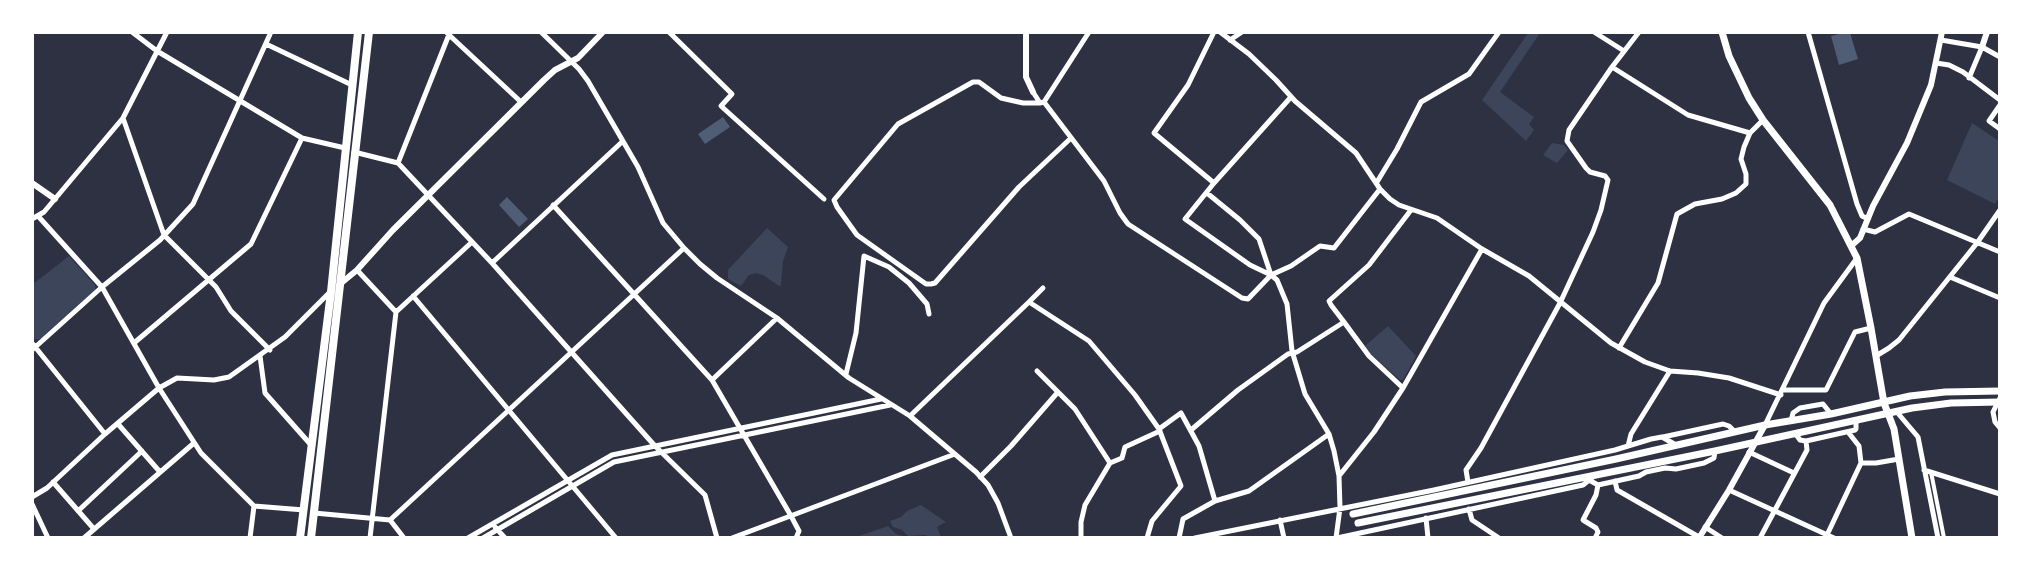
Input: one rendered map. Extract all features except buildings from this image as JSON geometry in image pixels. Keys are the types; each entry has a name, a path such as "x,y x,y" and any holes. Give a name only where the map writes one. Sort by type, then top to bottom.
{"main road":[{"path":"300,538 331,292 358,32"},
{"path":"311,538 369,32"},
{"path":"1722,32 1729,56 1742,84 1764,120 1830,206 1857,258 1884,403 1894,429 1912,538"},
{"path":"1353,514 1606,461 1765,425 1831,414 1910,396 1945,392 2000,391"},
{"path":"1358,523 1715,451 1896,411 1950,403 1999,400"}],"street":[{"path":"132,32 157,51 302,138 345,148"},
{"path":"167,32 123,118 44,212 35,218 102,287 159,388 194,443 254,506 304,510"},
{"path":"105,434 34,347 164,235 193,204 271,32"},
{"path":"541,32 572,62 588,82 638,167 663,223 684,248 717,278 777,318 846,374 881,399 910,416 955,454 988,485 998,503 1011,538"},
{"path":"32,497 53,482 159,388 177,378 214,380 229,377 270,350 357,270 393,230 521,102 555,70 572,62 603,32"},
{"path":"669,32 732,94 721,106 824,199"},
{"path":"1026,32 1026,77 1033,92 1104,181 1120,213 1128,224 1242,298 1248,299 1271,275 1291,266 1320,246 1334,248 1380,189"},
{"path":"1042,102 1089,32"},
{"path":"1214,32 1188,85 1154,133 1214,183"},
{"path":"1220,32 1267,71 1291,97 1356,153 1380,189 1390,199 1411,210 1437,218 1482,250 1529,276 1619,348 1646,362 1670,371 1698,372 1782,392 1826,390 1855,332 1871,328"},
{"path":"1230,40 1242,32"},
{"path":"1377,182 1397,149 1421,102 1469,74 1499,32"},
{"path":"1468,482 1466,470 1481,448 1560,302 1593,232 1601,210 1608,180 1605,176 1590,172 1586,168 1567,141 1569,130 1612,67 1639,32"},
{"path":"1808,32 1857,204 1862,216 1868,219"},
{"path":"1851,246 1860,238 1907,143 1932,85 1942,32"},
{"path":"1969,78 1987,32"},
{"path":"398,163 449,33 521,102"},
{"path":"1598,33 1624,51"},
{"path":"1941,40 1982,47 2000,58"},
{"path":"266,44 352,85"},
{"path":"1936,63 1949,65 1963,72 2000,100"},
{"path":"1612,67 1688,115 1750,133"},
{"path":"1042,102 1023,103 1001,98 979,82 974,82 898,124 834,200 837,207 857,235 926,284 935,283 1019,187 1071,138"},
{"path":"1291,97 1214,183 1185,219 1250,265 1277,280 1287,304 1293,353 1305,394 1329,434 1334,450 1339,476 1340,508 1337,538 1583,485 1597,474"},
{"path":"2000,105 1989,121 2000,129"},
{"path":"123,118 164,235 209,280 232,312 270,350"},
{"path":"1619,348 1658,282 1678,214 1696,204 1722,199 1736,193 1746,184 1746,174 1741,159 1744,147 1750,133 1764,120"},
{"path":"134,343 251,244 302,138"},
{"path":"492,263 622,141"},
{"path":"354,152 398,163 492,263 655,446 705,495 717,538"},
{"path":"32,183 55,199"},
{"path":"1207,193 1259,239 1271,275"},
{"path":"553,205 712,380 791,516 798,531 796,538"},
{"path":"1403,388 1369,356 1330,305 1329,301 1369,265 1411,210"},
{"path":"1876,356 1898,340 1977,243 2000,210"},
{"path":"1863,230 1876,232 1909,214 2000,252"},
{"path":"370,538 396,312 472,242"},
{"path":"314,513 390,520 684,248"},
{"path":"1339,476 1374,432 1403,388 1482,250"},
{"path":"846,374 856,333 864,256 889,267 909,283 927,304 929,314"},
{"path":"1615,481 1617,490 1699,537 1765,425 1824,303 1857,258"},
{"path":"357,270 396,312"},
{"path":"1950,277 2000,298"},
{"path":"910,416 1043,288"},
{"path":"413,296 616,538"},
{"path":"1029,302 1090,341 1135,395 1160,430 1181,486 1152,521 1146,538"},
{"path":"712,380 777,318"},
{"path":"1191,430 1238,390 1288,354 1293,353 1344,322"},
{"path":"260,356 265,393 312,445"},
{"path":"1037,371 1075,409 1110,463"},
{"path":"1628,446 1631,434 1670,371"},
{"path":"980,477 1011,446 1058,392"},
{"path":"468,538 612,455 881,399"},
{"path":"1999,400 1993,412 1993,419 2000,428"},
{"path":"1791,421 1795,410 1810,406 1823,404 1831,414"},
{"path":"483,538 614,462 891,405"},
{"path":"1896,411 1918,436 1938,538"},
{"path":"1082,538 1081,522 1085,506 1110,463 1122,458 1125,447 1160,430 1181,413 1199,446 1215,501"},
{"path":"1795,433 1800,440 1806,441 1856,429 1856,420"},
{"path":"118,424 160,472"},
{"path":"1196,538 1468,482 1723,424 1729,426 1735,432"},
{"path":"1827,536 1860,462 1859,446 1848,432"},
{"path":"1179,538 1183,519 1215,501 1249,491 1329,434"},
{"path":"1662,437 1676,445"},
{"path":"1760,538 1807,450 1806,441"},
{"path":"84,538 194,443"},
{"path":"78,511 142,451"},
{"path":"1589,480 1598,485 1665,468 1676,469 1704,463 1714,458 1715,451"},
{"path":"1749,452 1794,473"},
{"path":"732,538 955,454"},
{"path":"1860,462 1876,463 1899,459"},
{"path":"1924,470 2000,494"},
{"path":"1931,472 1944,538"},
{"path":"53,482 94,529"},
{"path":"1595,538 1598,532 1596,528 1583,520 1596,495 1598,485"},
{"path":"1728,490 1834,538"},
{"path":"32,504 48,538"},
{"path":"250,538 254,506"},
{"path":"1469,509 1472,520 1499,538"},
{"path":"1426,518 1428,538"},
{"path":"390,520 404,538"},
{"path":"1280,520 1284,538"},
{"path":"492,524 505,538"},
{"path":"1705,527 1722,538"}],"shaded area":[{"path":"1528,33 1540,33 1500,92 1534,117 1529,124 1534,130 1526,141 1482,100"},
{"path":"1850,33 1858,59 1839,65 1831,36"},
{"path":"723,117 730,127 705,144 698,134"},
{"path":"1972,123 1999,141 1999,197 1995,204 1947,180"},
{"path":"1552,143 1564,145 1568,150 1557,163 1543,155"},
{"path":"507,197 528,219 519,227 499,205"},
{"path":"767,228 788,247 783,261 781,285 779,286 763,275 756,273 749,275 741,286 728,279 728,270"},
{"path":"69,256 95,285 95,290 40,339 34,339 33,284"},
{"path":"1388,326 1416,356 1403,380 1400,380 1371,354 1365,346"},
{"path":"921,505 946,522 937,527 941,537 928,537 926,535 908,536 902,530 893,527 890,521"},
{"path":"888,526 896,534 907,537 856,537"}]}
